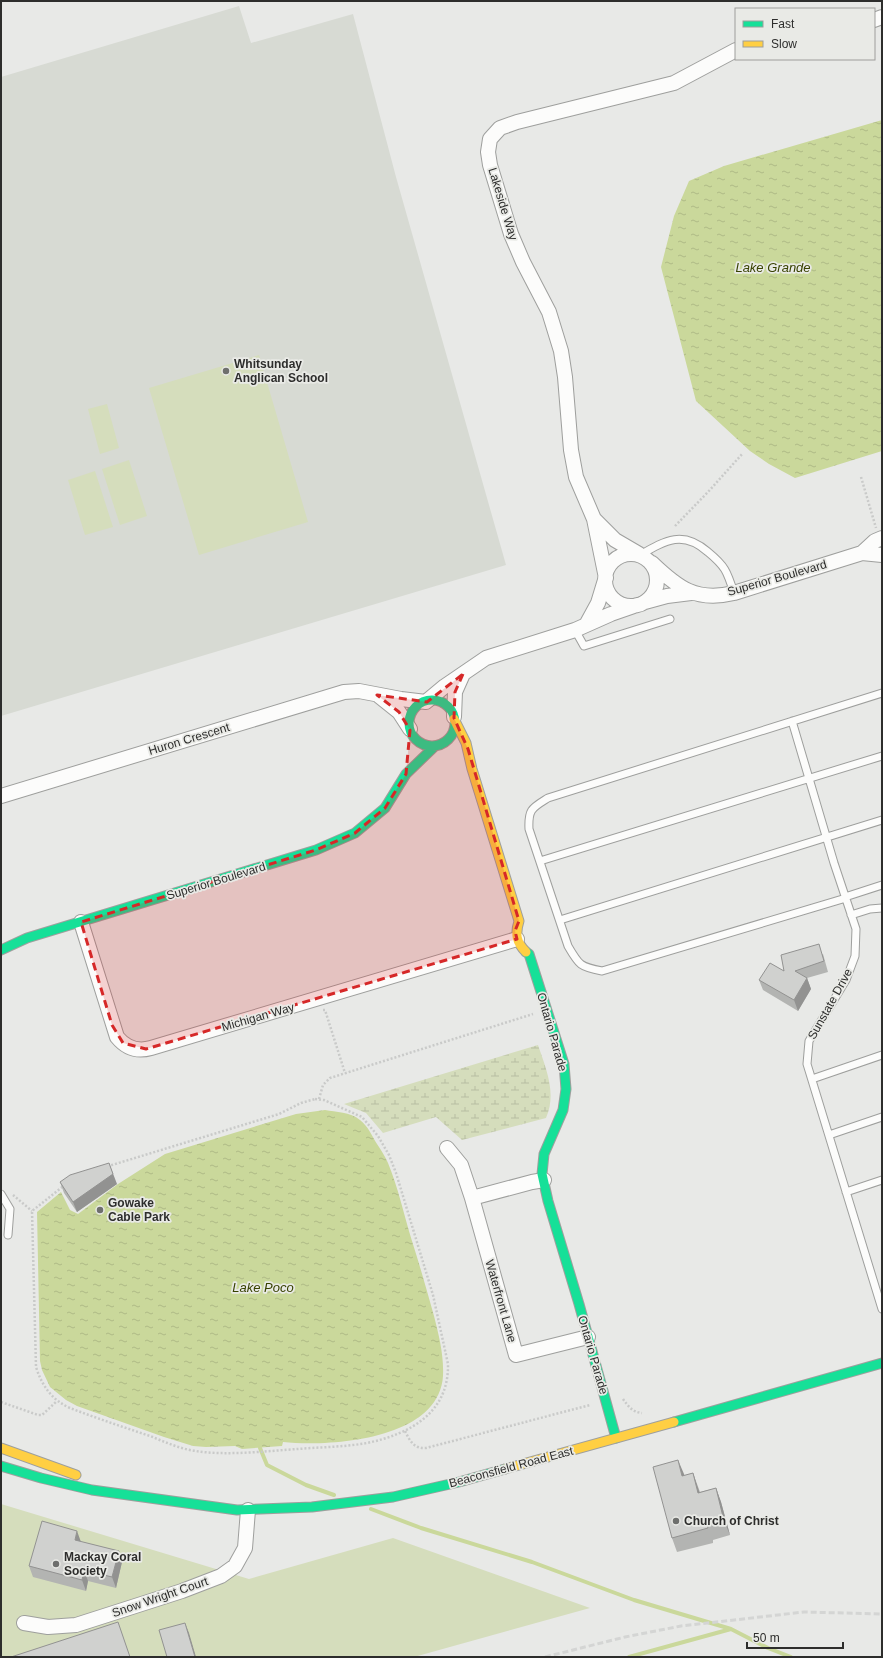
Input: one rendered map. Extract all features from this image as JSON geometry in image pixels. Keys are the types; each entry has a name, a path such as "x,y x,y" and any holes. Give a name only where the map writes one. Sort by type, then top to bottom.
{"street":[{"name":"Lakeside Way","path":"606,578 594,519 576,477 571,450 566,384 561,351 549,312 522,262 511,234 490,165 488,152 490,139 500,128 517,122 674,83 735,51"},
{"name":"Lakeside Way","path":"594,519 616,540 639,555"},
{"name":"Superior Boulevard","path":"862,553 875,541 879,534"},
{"name":"Superior Boulevard","path":"427,701 445,686 479,662 494,655 580,627 640,604 667,596 691,593 708,595 734,593 862,553 882,555"},
{"path":"580,627 596,608 610,564 618,557 628,554 639,555 652,563 658,578 656,588 651,597 640,604 627,605 617,602 610,594 606,578"},
{"name":"Superior Boulevard","path":"652,563 676,584 691,593"},
{"name":"Superior Boulevard","path":"454,718 455,692 463,674"},
{"name":"Huron Crescent","path":"1,796 344,692 359,691 377,695 427,701"},
{"name":"Huron Crescent","path":"377,695 398,712 410,730"},
{"path":"472,770 455,751 421,744 414,738 410,730 409,720 412,712 419,705 427,701 437,701 446,705 466,743 472,770 519,921 515,931 517,939"},
{"path":"436,746 444,743 451,736 454,727 454,718"},
{"name":"Superior Boulevard","path":"406,774 410,751 410,730"},
{"name":"Superior Boulevard","path":"1,950 27,938 316,850 355,833 386,808 406,774 436,746"},
{"name":"Michigan Way","path":"81,922 116,1034 126,1045 139,1050 151,1048 517,939"},
{"name":"Ontario Parade","path":"517,939 520,947 529,954 564,1064 566,1089 563,1110 544,1154 542,1174 548,1201 616,1438"},
{"name":"Waterfront Lane","path":"447,1148 461,1165 472,1198 516,1356 588,1337"},
{"path":"472,1198 544,1180"},
{"name":"Beaconsfield Road East","path":"1,1466 41,1478 92,1490 238,1510 312,1507 393,1497 459,1482 882,1363"},
{"name":"Beaconsfield Road East","path":"1,1448 132,1495"},
{"name":"Snow Wright Court","path":"24,1623 48,1627 76,1625 182,1591 221,1576 235,1566 245,1548 248,1510"}],"lane":[{"path":"639,555 673,540 681,539 692,541 700,545 723,565 728,573 734,593"},
{"path":"580,627 584,646 670,619"},
{"path":"882,693 548,798 534,807 528,816 530,829 568,946 577,962 586,968 602,971 882,885"},
{"name":"Sunstate Drive","path":"792,722 826,837 856,929 855,956 846,980 809,1041 807,1064 882,1308"},
{"path":"540,861 882,756"},
{"path":"560,920 882,820"},
{"path":"851,915 870,909 882,908"},
{"path":"812,1079 882,1055"},
{"path":"829,1135 882,1117"},
{"path":"846,1192 882,1180"},
{"path":"1,1194 10,1209 8,1235"}],"path":[{"path":"675,526 743,453"},
{"path":"860,477 879,534"},
{"path":"319,1099 323,1085 330,1078 547,1010"},
{"path":"12,1193 32,1211 36,1367 43,1386 57,1401 70,1408 186,1449 213,1453 282,1450 366,1443 405,1431 431,1414 445,1389 448,1364 433,1295 396,1173 389,1155 375,1132 362,1117 324,1100 319,1099 306,1101 279,1114 76,1176 32,1211"},
{"path":"405,1431 414,1446 426,1448 621,1396 628,1407 632,1410 648,1414"},
{"path":"1,1402 38,1415 42,1415 57,1401"}],"highlighted area":[{"path":"463,674 455,692 454,718 468,749 519,921 515,931 517,939 146,1049 123,1043 112,1025 81,922 316,850 355,833 385,808 406,774 410,730 399,712 377,695 427,702"}],"shaded area":[{"name":"Whitsunday Anglican School","path":"239,6 251,43 353,14 396,177 506,565 1,716 1,77"}],"green space":[{"path":"259,355 308,522 199,555 149,388"},
{"path":"107,404 119,448 100,454 88,409"},
{"path":"129,460 147,516 120,525 102,469"},
{"path":"95,471 113,527 85,535 68,480"},
{"path":"538,1045 547,1072 551,1099 546,1118 462,1140 436,1117 383,1133 366,1113 344,1104"},
{"path":"1,1504 249,1579 393,1538 590,1608 414,1657 1,1657"}],"water":[{"name":"Lake Grande","path":"882,120 882,451 795,478 769,464 750,451 696,401 661,267 674,216 689,181 724,166"},
{"name":"Lake Poco","path":"325,1110 347,1114 356,1117 363,1122 386,1158 395,1182 434,1316 442,1353 443,1376 437,1397 423,1414 403,1426 379,1435 353,1440 327,1443 283,1442 282,1446 242,1449 235,1446 206,1447 193,1446 164,1437 77,1406 66,1400 50,1387 42,1370 40,1361 37,1212 61,1192 70,1210 78,1214 118,1184 165,1154 296,1114"}],"building":[{"path":"819,944 824,961 795,971 807,978 794,1000 759,980 770,963 784,971 781,955"},
{"path":"109,1163 113,1174 73,1202 60,1182 70,1175"},
{"path":"678,1460 682,1476 693,1473 698,1493 716,1488 724,1521 707,1525 708,1528 672,1538 653,1467"},
{"path":"42,1521 77,1531 75,1540 119,1551 112,1577 84,1570 82,1580 29,1566"},
{"path":"118,1622 130,1657 11,1657"},
{"path":"185,1623 195,1657 167,1657 159,1630"}],"waterway":[{"path":"260,1448 267,1465 306,1485 334,1495"},
{"path":"371,1509 421,1528 532,1562 634,1600 731,1629 768,1648 791,1657"},
{"path":"629,1657 731,1629"}],"railway":[{"path":"545,1657 625,1637 681,1626 804,1612 882,1614"}],"traffic: fast":[{"path":"432,700 445,704 451,710 455,723 451,736 445,742 432,746 419,742 413,736 409,723 413,710 419,704 432,700"},
{"path":"1,950 27,938 316,850 355,833 385,808 406,774 435,746"},
{"path":"526,952 529,954 564,1064 566,1089 563,1110 544,1154 542,1174 548,1201 579,1304 616,1438"},
{"path":"674,1422 882,1363"},
{"path":"1,1466 41,1478 92,1490 237,1510 312,1507 393,1497 459,1482 505,1469"}],"traffic: slow":[{"path":"454,719 466,743 472,769 519,921 517,938 520,945 526,952"},
{"path":"505,1469 674,1422"},
{"path":"1,1448 76,1475"}],"place":[{"name":"Whitsunday Anglican School","path":"226,371"},
{"name":"Gowake Cable Park","path":"100,1210"},
{"name":"Church of Christ","path":"676,1521"},
{"name":"Mackay Coral Society","path":"56,1564"}]}
